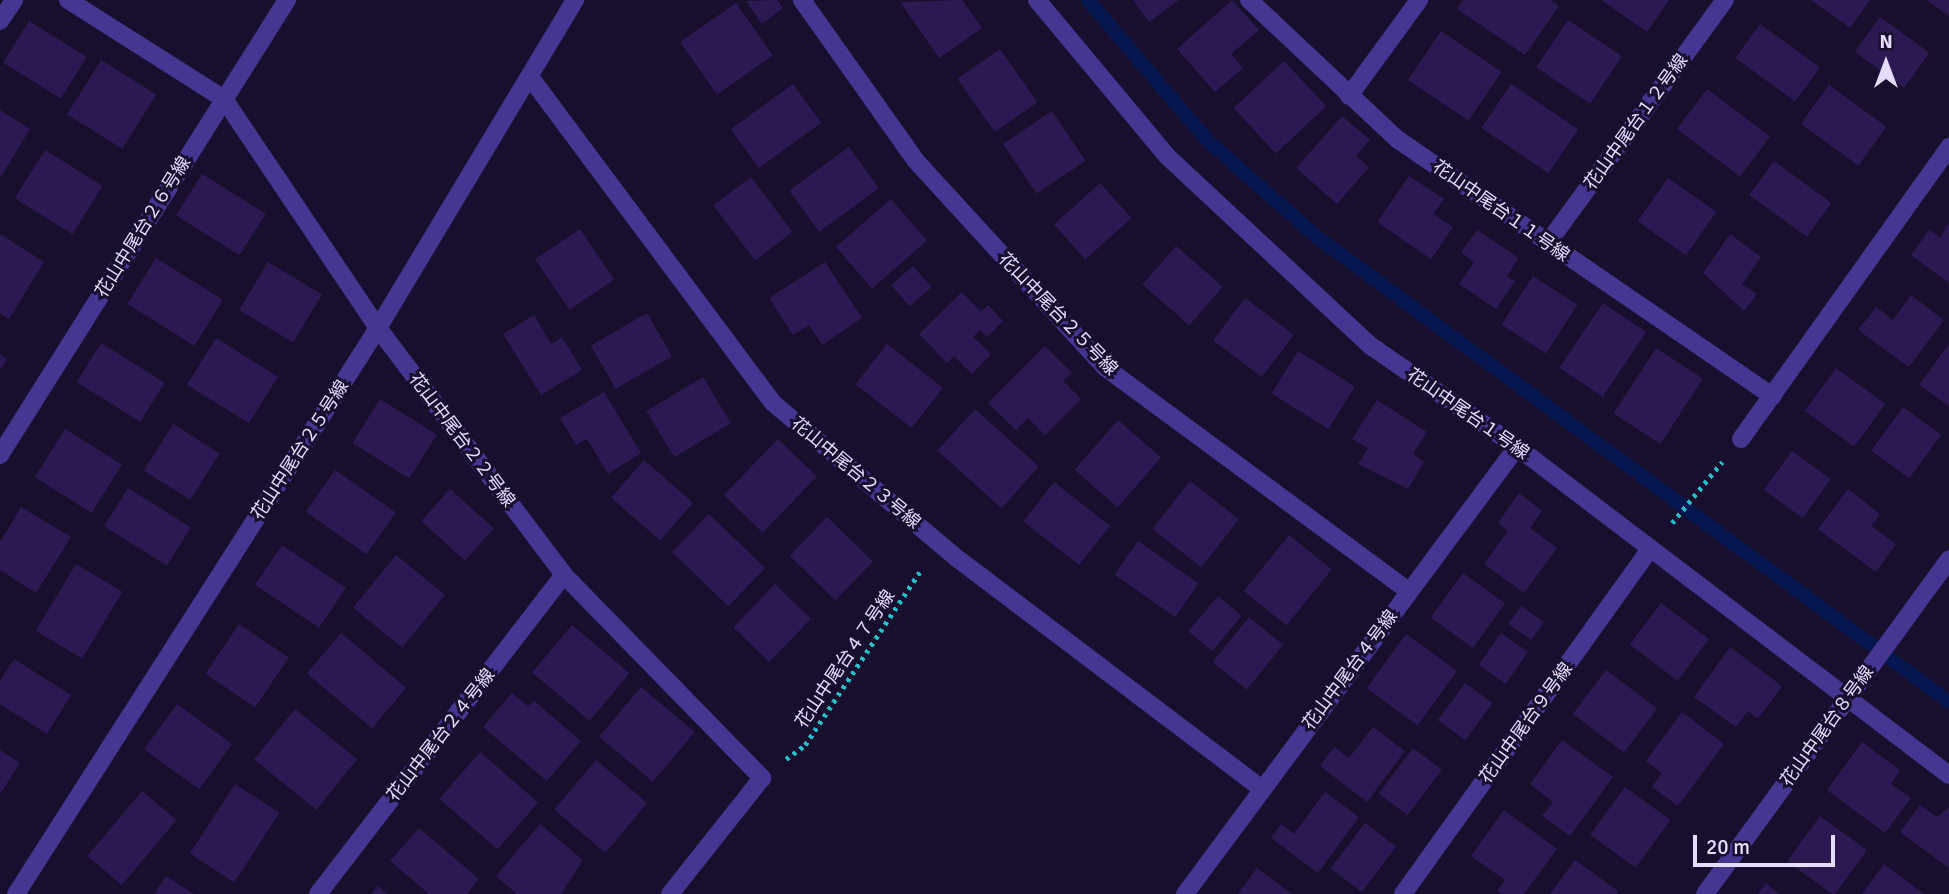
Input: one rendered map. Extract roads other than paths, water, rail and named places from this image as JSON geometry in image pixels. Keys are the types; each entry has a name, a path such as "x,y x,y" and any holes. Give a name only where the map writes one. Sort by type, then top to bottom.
{"street":[{"path":"0,21 13,0"},
{"name":"花山中尾台２２号線","path":"68,0 224,99 378,328 564,575 762,778 670,894"},
{"name":"花山中尾台２６号線","path":"0,455 287,0"},
{"name":"花山中尾台２５号線","path":"16,894 378,328 575,0"},
{"name":"花山中尾台２５号線","path":"802,0 916,161 1106,368 1409,591"},
{"name":"花山中尾台１号線","path":"1037,0 1168,157 1371,346 1517,447 1649,551 1949,775"},
{"name":"花山中尾台１１号線","path":"1250,0 1397,139 1773,396"},
{"path":"1349,96 1419,0"},
{"name":"花山中尾台１２号線","path":"1547,244 1725,0"},
{"name":"花山中尾台２３号線","path":"530,77 772,402 939,543 1262,789"},
{"path":"1741,439 1949,146"},
{"name":"花山中尾台４号線","path":"1185,894 1517,447"},
{"name":"花山中尾台９号線","path":"1403,894 1649,551"},
{"name":"花山中尾台８号線","path":"1705,894 1949,559"},
{"name":"花山中尾台２４号線","path":"318,894 564,575"}],"waterway":[{"path":"1088,0 1207,140 1317,237 1949,702"}]}
